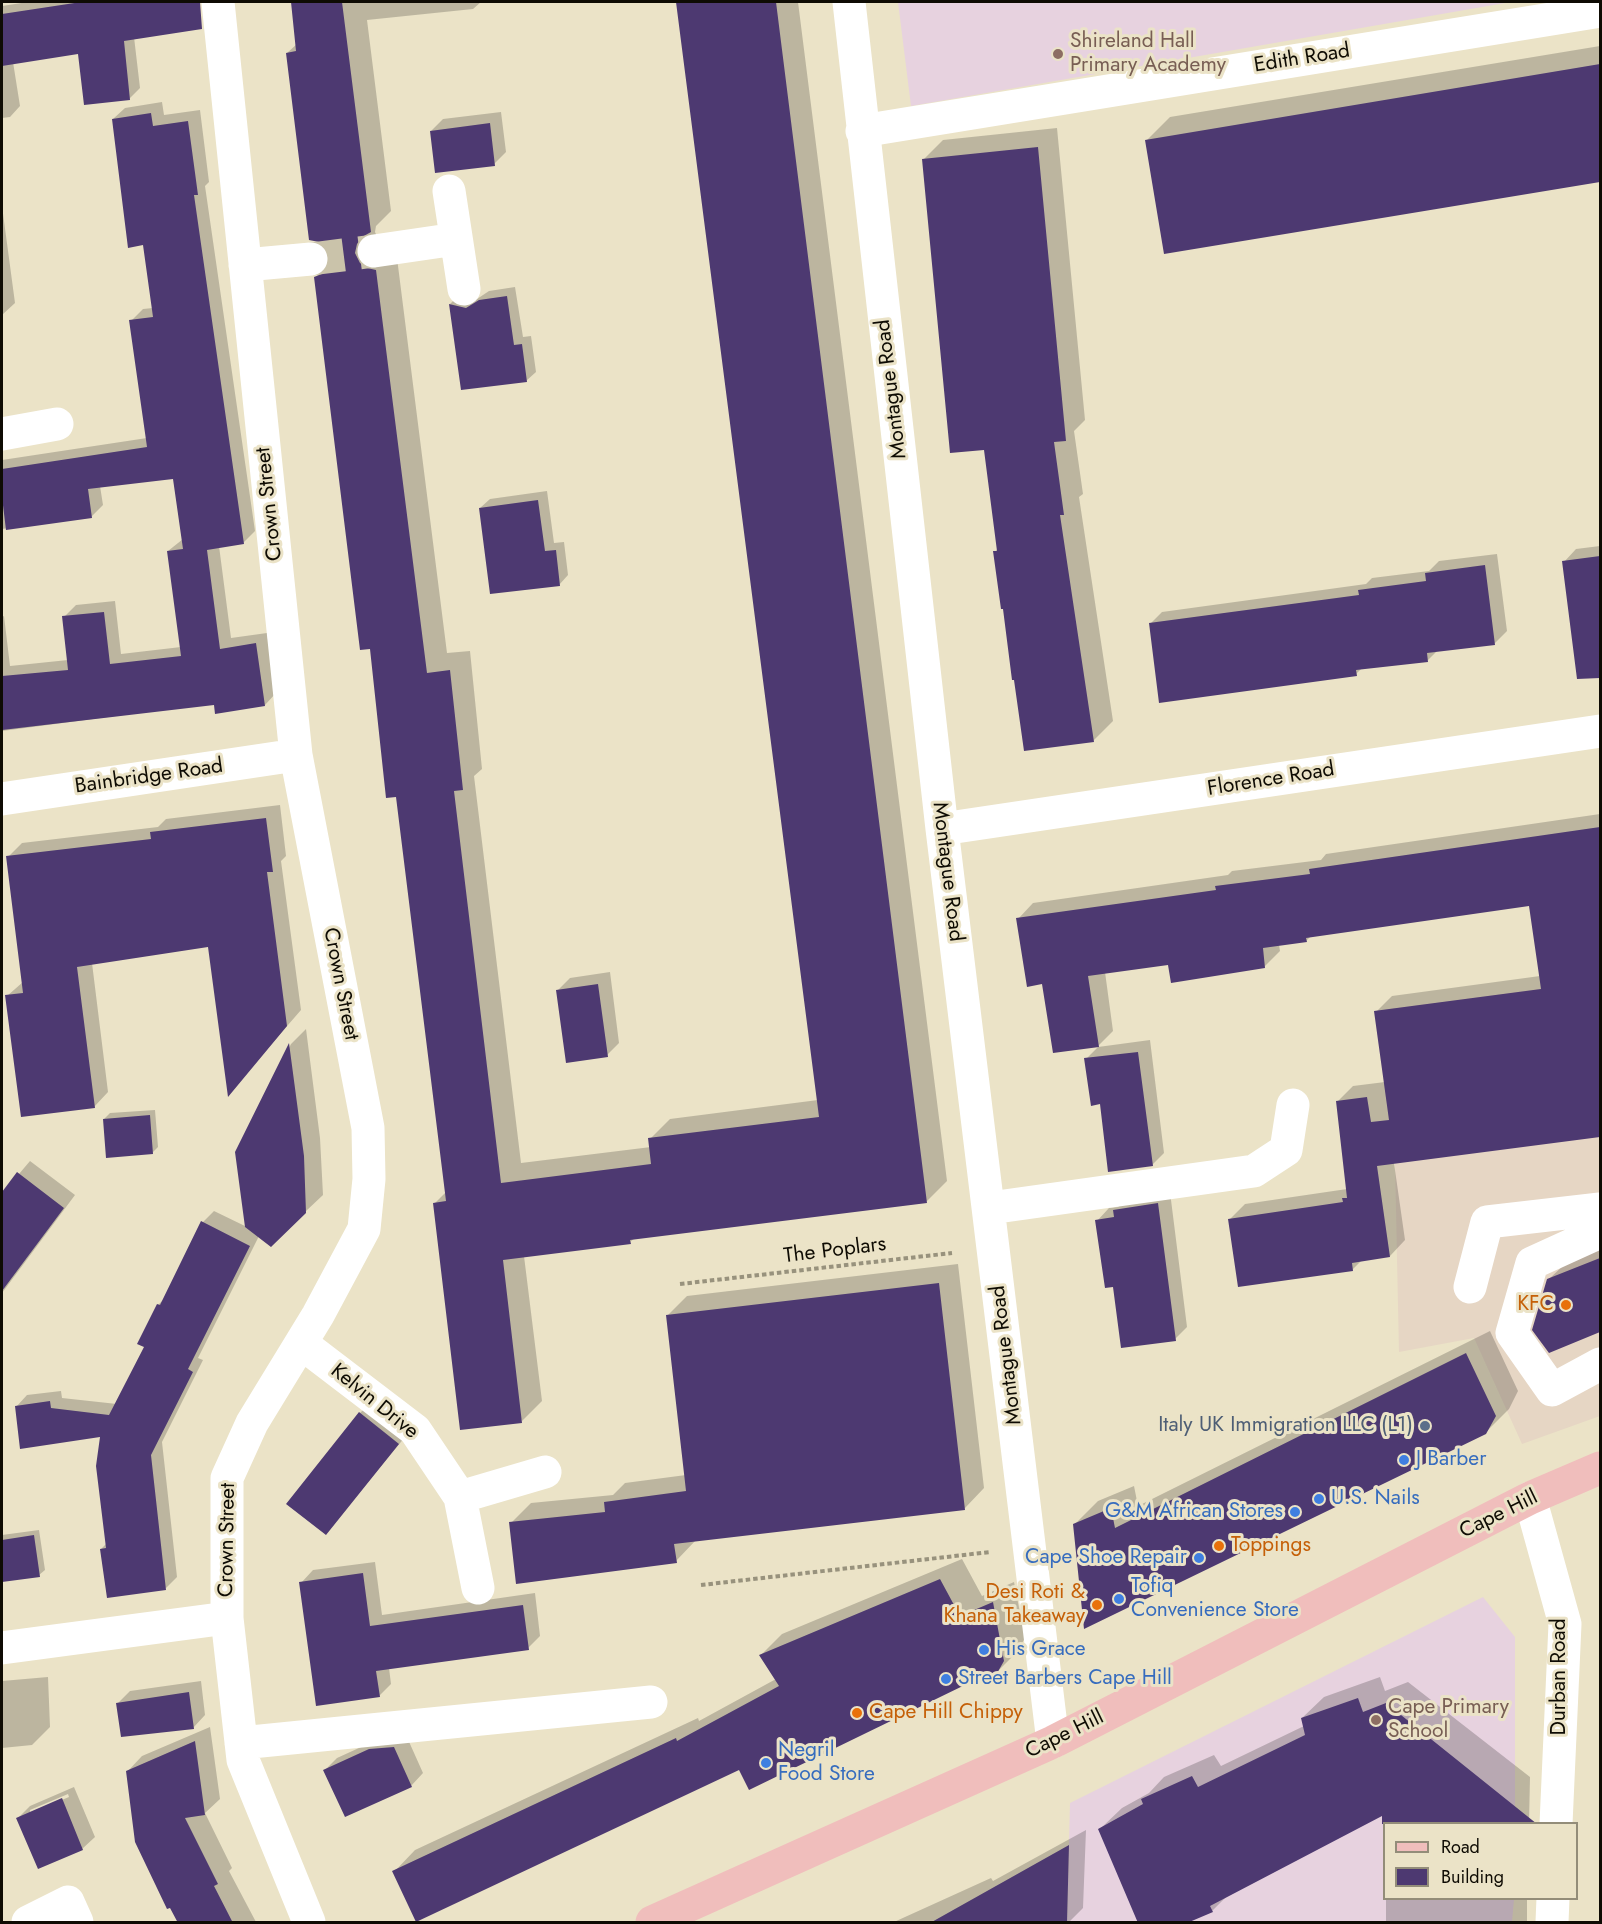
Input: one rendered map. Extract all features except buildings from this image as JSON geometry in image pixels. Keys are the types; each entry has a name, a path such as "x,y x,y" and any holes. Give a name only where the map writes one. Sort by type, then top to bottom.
{"main road":[{"name":"Cape Hill","path":"652,1923 1053,1742 1530,1498 1600,1468"}],"street":[{"name":"Crown Street","path":"218,2 296,755 368,1128 369,1179 364,1229 301,1343 252,1423 227,1478 227,1618 243,1760 309,1923"},
{"name":"Montague Road","path":"849,2 942,830 995,1248 1053,1742"},
{"name":"Edith Road","path":"862,131 1600,11"},
{"path":"449,191 464,289"},
{"path":"374,251 456,239"},
{"path":"245,265 311,259"},
{"path":"2,434 57,424"},
{"name":"Florence Road","path":"942,830 1600,731"},
{"name":"Bainbridge Road","path":"2,799 296,755"},
{"path":"990,1208 1254,1171 1286,1150 1293,1106"},
{"path":"1470,1287 1486,1221 1600,1209"},
{"path":"1600,1232 1532,1263 1512,1333 1552,1390 1600,1364"},
{"name":"Kelvin Drive","path":"301,1343 415,1430 460,1497 478,1588"},
{"path":"460,1497 545,1472"},
{"name":"Durban Road","path":"1530,1498 1565,1624 1556,1822"},
{"path":"2,1648 227,1618"},
{"path":"241,1743 651,1702"},
{"path":"1552,1923 1553,1900"},
{"path":"28,1923 69,1902 78,1923"}],"path":[{"name":"The Poplars","path":"680,1284 995,1248"},
{"path":"701,1585 1029,1547"}],"shaded area":[{"name":"Shireland Hall Primary Academy","path":"898,2 1511,2 911,106"},
{"path":"1600,981 1600,1416 1522,1444 1474,1338 1399,1352 1395,1164 1374,1011"},
{"name":"Cape Primary School","path":"1483,1597 1515,1637 1515,1822 1383,1822 1383,1900 1514,1900 1512,1922 1067,1922 1070,1803"}],"tunnel":[{"path":"311,259 374,251"}],"place":[{"name":"Shireland Hall Primary Academy","path":"1058,54"},
{"name":"KFC","path":"1566,1305"},
{"name":"Italy UK Immigration LLC (L1)","path":"1425,1426"},
{"name":"J Barber","path":"1404,1460"},
{"name":"U.S. Nails","path":"1319,1499"},
{"name":"G&M African Stores","path":"1295,1512"},
{"name":"Toppings","path":"1219,1546"},
{"name":"Cape Shoe Repair","path":"1199,1558"},
{"name":"Tofiq Convenience Store","path":"1119,1599"},
{"name":"Desi Roti & Khana Takeaway","path":"1097,1605"},
{"name":"His Grace","path":"984,1650"},
{"name":"Street Barbers Cape Hill","path":"946,1679"},
{"name":"Cape Hill Chippy","path":"857,1713"},
{"name":"Cape Primary School","path":"1376,1720"},
{"name":"Negril Food Store","path":"766,1763"}]}
